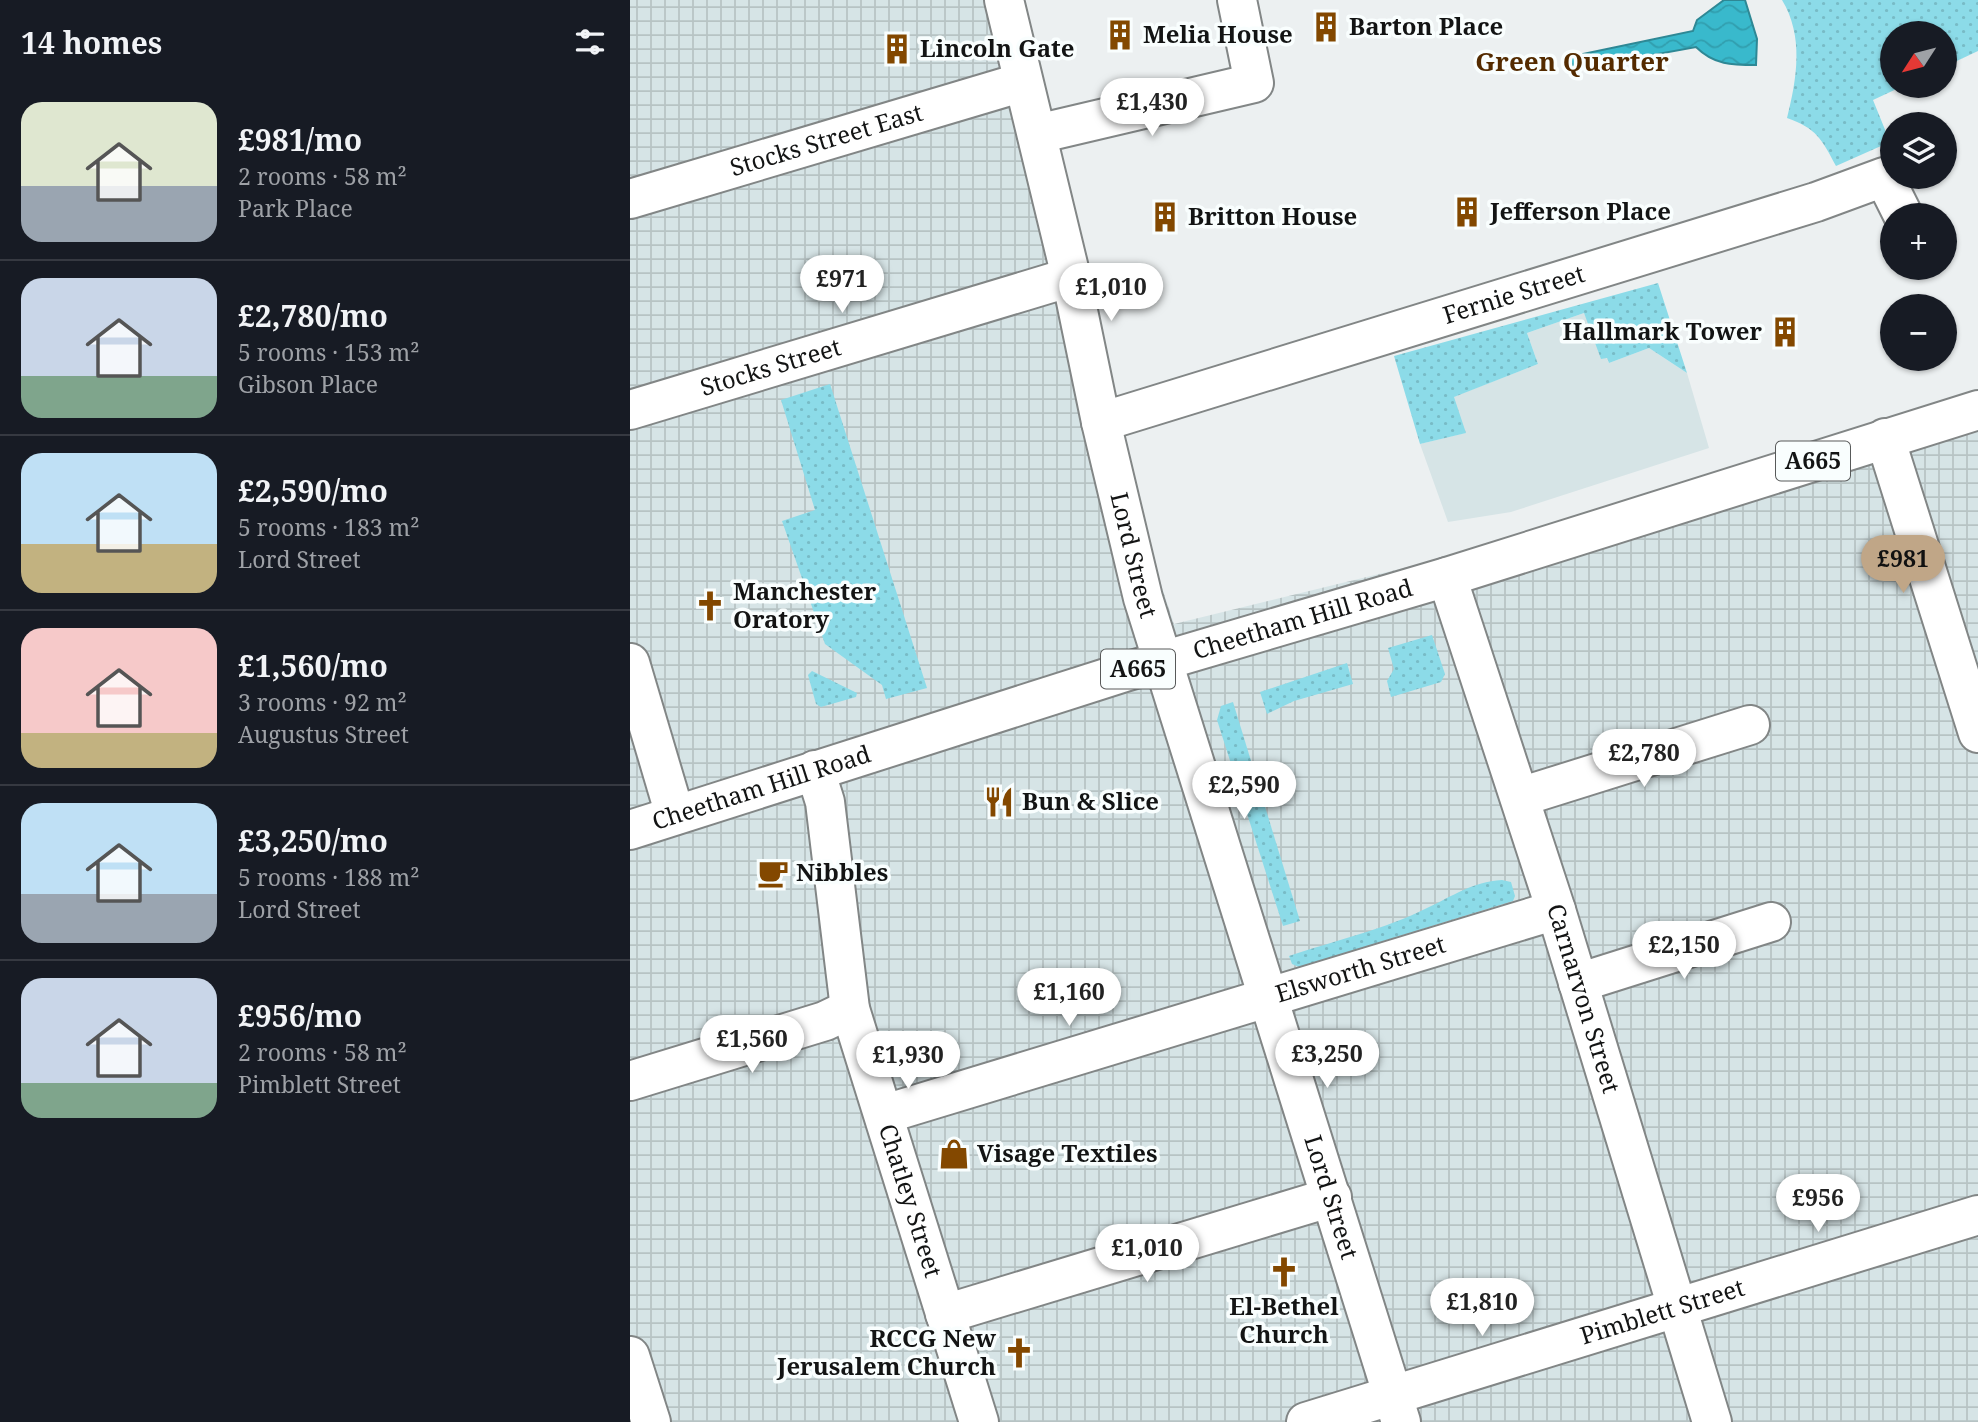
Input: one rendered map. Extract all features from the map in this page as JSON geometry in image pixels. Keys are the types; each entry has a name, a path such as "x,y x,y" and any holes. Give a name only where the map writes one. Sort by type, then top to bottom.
{"main road":[{"name":"Lord Street","path":"1004,0 1071,277 1101,422 1143,598 1165,661 1396,1409"},
{"path":"1037,134 1254,83 1237,0"},
{"name":"Stocks Street East","path":"630,199 1023,82"},
{"name":"Fernie Street","path":"1101,422 1816,202 1884,177 1897,203"},
{"name":"Stocks Street","path":"630,410 1071,277"},
{"name":"Cheetham Hill Road","path":"630,830 815,770 1447,577 1978,410"},
{"path":"1885,439 1978,733"},
{"name":"Carnarvon Street","path":"1447,577 1556,910 1712,1422"},
{"path":"630,663 675,815"},
{"path":"1520,797 1750,724"},
{"name":"Chatley Street","path":"815,770 825,802 850,1009 885,1114 979,1422"},
{"name":"Elsworth Street","path":"885,1114 1556,910"},
{"path":"1578,983 1772,922"},
{"path":"630,1081 825,1021 850,1009"},
{"path":"945,1314 1332,1197"},
{"name":"Pimblett Street","path":"1306,1422 1396,1409 1676,1309 1978,1215"},
{"path":"630,1356 651,1422"}],"shaded area":[{"path":"630,0 983,0 1026,176 1174,624 1978,428 1978,1422 630,1422"},
{"path":"1782,0 1978,0 1978,51 1957,61 1957,21 1880,21 1880,97 1873,100 1880,117 1880,146 1836,166 1812,131 1787,118 1797,58 1789,14"},
{"path":"1658,283 1687,373 1649,348 1609,363 1607,358 1601,359 1584,313 1527,333 1538,364 1454,397 1466,433 1420,444 1394,356"},
{"path":"1584,313 1609,363 1649,348 1687,373 1709,448 1511,512 1448,522 1420,444 1465,433 1453,397 1538,364 1527,333"},
{"path":"830,384 927,688 886,699 882,685 825,644 782,521 815,510 781,400"},
{"path":"1432,635 1445,674 1441,682 1391,697 1387,681 1394,669 1388,648"},
{"path":"1347,663 1353,684 1294,701 1267,714 1260,692"},
{"path":"812,671 857,693 856,697 821,707 816,704 808,675"},
{"path":"1233,702 1300,921 1283,926 1217,720 1221,706"},
{"path":"1502,880 1511,882 1515,896 1513,901 1299,967 1292,964 1289,956 1394,922 1472,887"}],"water":[{"path":"1724,0 1745,0 1757,39 1756,65 1717,61 1696,47 1570,70 1564,58 1693,31 1697,20"}],"place":[{"name":"Barton Place","path":"1326,27"},
{"name":"Melia House","path":"1120,35"},
{"name":"Lincoln Gate","path":"897,49"},
{"name":"Jefferson Place","path":"1467,212"},
{"name":"Britton House","path":"1165,217"},
{"name":"Hallmark Tower","path":"1785,332"},
{"name":"Manchester Oratory","path":"710,606"},
{"name":"Bun & Slice","path":"999,802"},
{"name":"Nibbles","path":"773,873"},
{"name":"Visage Textiles","path":"954,1154"},
{"name":"El-Bethel Church","path":"1284,1272"},
{"name":"RCCG New Jerusalem Church","path":"1019,1353"}],"district":[{"name":"Green Quarter","path":"1572,62"}]}
